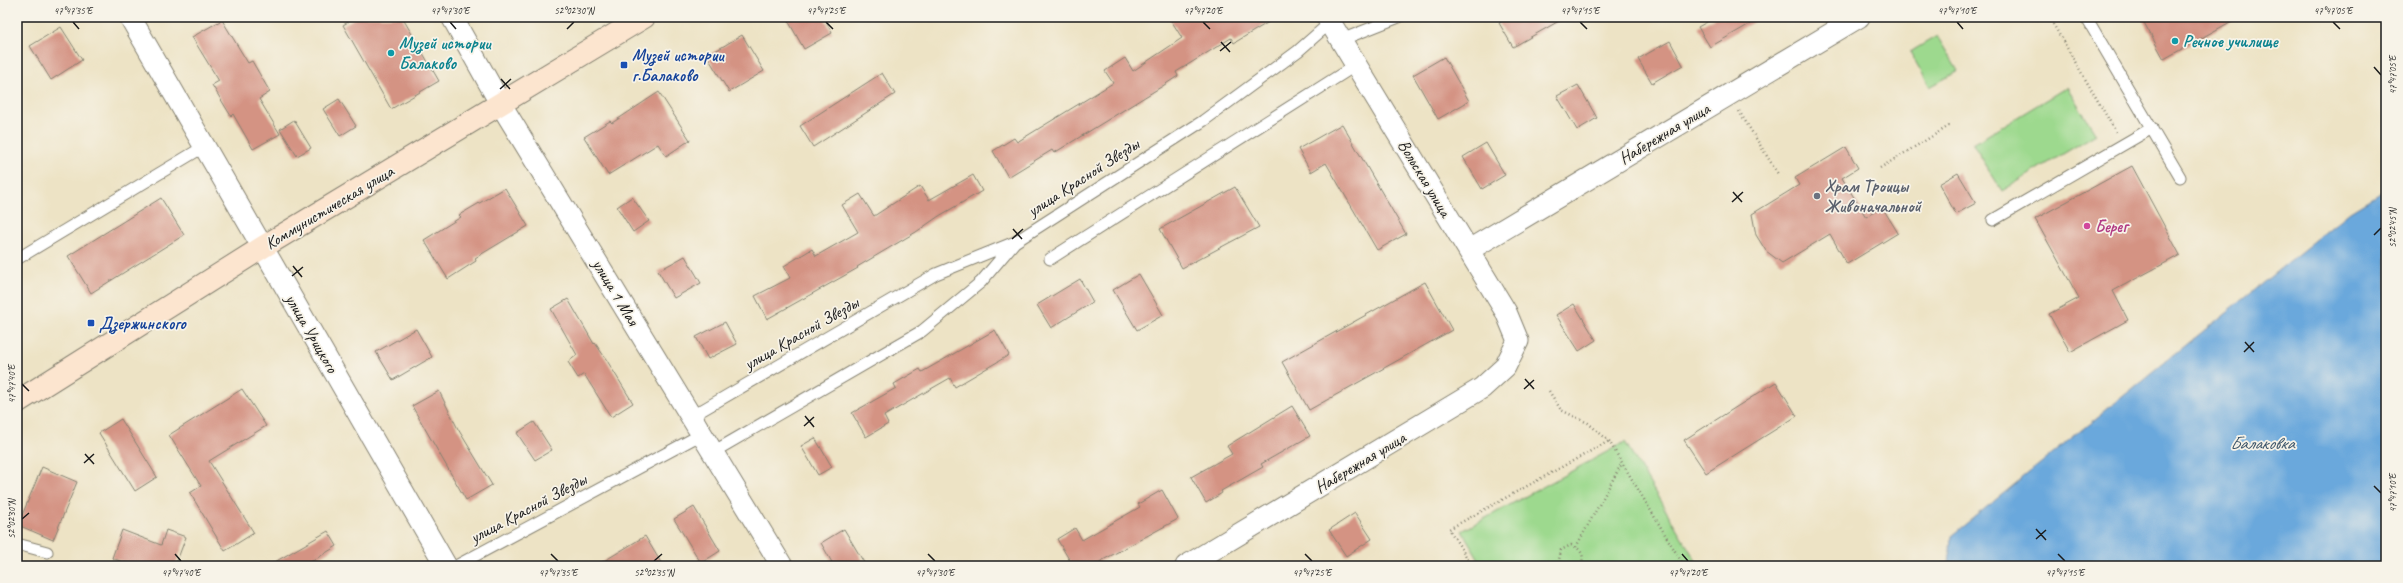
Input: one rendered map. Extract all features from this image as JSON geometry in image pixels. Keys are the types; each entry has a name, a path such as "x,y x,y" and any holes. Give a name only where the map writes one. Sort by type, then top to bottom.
{"main road":[{"name":"Коммунистическая улица","path":"17,402 263,247 644,17"}],"street":[{"name":"улица Урицкого","path":"130,17 446,566"},
{"name":"улица 1 Мая","path":"452,17 500,103 782,566"},
{"name":"Набережная улица","path":"1469,250 1859,17"},
{"name":"Вольская улица","path":"1333,26 1506,312 1518,341"},
{"name":"Набережная улица","path":"1186,566 1482,388 1505,367 1518,341"}],"lane":[{"name":"улица Красной Звезды","path":"456,566 697,425 936,274 1015,242 1203,121 1333,26 1399,17"},
{"path":"2086,17 2180,177"},
{"path":"1050,259 1356,65"},
{"path":"1993,220 2152,128"},
{"path":"17,259 205,146"},
{"path":"713,452 922,331 981,282 1015,242"},
{"path":"17,544 47,552"}],"path":[{"path":"2049,17 2123,144"},
{"path":"2382,17 2386,22"},
{"path":"1736,106 1778,174"},
{"path":"1880,168 1949,126"},
{"path":"1549,391 1562,410 1588,423 1609,441 1684,566"},
{"path":"1472,566 1449,529 1609,441"},
{"path":"1576,547 1622,463"},
{"path":"1562,566 1558,560 1561,550 1566,547 1576,547 1583,555 1580,566"}],"green space":[{"path":"1937,36 1958,71 1930,87 1910,52"},
{"path":"2067,87 2096,134 2002,191 1973,144"},
{"path":"1625,442 1699,566 1483,566 1462,531"}],"water":[{"name":"Балаковка","path":"2386,190 2386,566 1949,566 1951,536 2350,212"}],"building":[{"name":"Музей истории Балаково","path":"357,17 402,17 439,81 391,109 343,25"},
{"path":"786,17 824,17 832,33 804,49"},
{"path":"1169,17 1277,17 1234,43 1231,38 1176,72 1178,76 1161,87 1054,153 1052,150 1008,177 993,151 1014,138 1017,142 1113,83 1105,71 1125,58 1133,71 1182,38"},
{"path":"1510,17 1566,17 1513,47 1499,23"},
{"path":"1716,17 1762,17 1710,47 1698,27"},
{"name":"Речное училище","path":"2141,17 2239,17 2164,59"},
{"path":"222,20 248,63 252,61 270,92 259,99 280,134 253,149 233,114 231,116 212,85 219,81 192,37"},
{"path":"61,27 82,60 51,80 30,46"},
{"path":"742,35 764,71 729,92 707,56"},
{"path":"1670,41 1683,65 1652,83 1638,59"},
{"path":"1444,57 1469,101 1438,119 1413,75"},
{"path":"882,73 895,94 813,147 800,126"},
{"path":"1578,85 1597,118 1577,130 1557,96"},
{"path":"659,92 690,140 666,156 658,144 608,175 584,137 610,121 612,123"},
{"path":"339,99 356,126 340,136 323,109"},
{"path":"294,120 311,148 297,156 280,129"},
{"path":"1342,124 1406,234 1377,250 1326,163 1311,172 1298,149"},
{"path":"1486,143 1505,175 1482,189 1463,157"},
{"name":"Храм Троицы Живоначальной","path":"1846,147 1858,168 1842,178 1866,217 1882,207 1898,233 1847,264 1830,234 1782,263 1766,251 1756,235 1752,214 1799,185 1795,178"},
{"path":"2132,166 2180,255 2113,291 2128,320 2070,352 2049,314 2079,298 2035,219"},
{"path":"1958,173 1976,203 1956,214 1939,184"},
{"path":"973,175 982,191 939,216 916,232 857,267 858,268 767,319 755,296 790,278 784,266 812,249 816,256 858,232 842,205 860,194 874,216 920,186 929,200"},
{"path":"1235,187 1259,227 1182,268 1160,229"},
{"path":"505,188 528,226 475,258 476,261 448,279 424,240 461,217 459,215"},
{"path":"632,197 649,221 633,232 617,207"},
{"path":"161,198 184,235 91,293 68,256"},
{"path":"685,256 701,283 674,298 658,271"},
{"path":"1139,274 1163,315 1137,330 1113,290"},
{"path":"1080,279 1093,302 1051,328 1037,305"},
{"path":"1425,282 1452,330 1309,410 1282,362"},
{"path":"568,299 594,344 595,343 606,359 633,403 611,417 584,374 578,378 568,362 577,355 551,309"},
{"path":"1574,304 1596,340 1579,351 1556,315"},
{"path":"725,322 737,344 708,359 696,337"},
{"path":"416,329 432,357 393,380 376,352"},
{"path":"995,330 1009,355 955,387 950,378 884,416 888,424 866,437 852,413 896,388 894,384 920,369 922,372"},
{"path":"1776,382 1797,416 1706,473 1684,440"},
{"path":"242,389 266,426 209,461 254,533 225,551 190,493 201,486 169,435"},
{"path":"439,391 458,429 492,485 466,500 412,406"},
{"path":"1292,406 1310,436 1261,464 1263,467 1221,491 1222,493 1206,503 1191,477 1232,454 1227,446"},
{"path":"121,419 157,477 135,491 99,433"},
{"path":"534,422 552,450 535,460 517,433"},
{"path":"815,438 832,467 818,475 801,446"},
{"path":"42,467 77,482 53,540 18,525"},
{"path":"1162,490 1178,519 1092,566 1073,566 1057,539 1075,528 1082,540 1140,507 1138,504"},
{"path":"694,507 720,551 701,563 674,519"},
{"path":"1355,513 1372,539 1346,556 1329,530"},
{"path":"844,529 866,566 834,566 821,543"},
{"path":"122,530 161,545 166,530 186,537 175,566 134,566 112,558"},
{"path":"328,531 337,546 304,566 268,566"},
{"path":"645,536 663,566 596,566"}],"place":[{"name":"Речное училище","path":"2175,41"},
{"name":"Музей истории Балаково","path":"391,53"},
{"name":"Музей истории г.Балаково","path":"624,65"},
{"name":"Храм Троицы Живоначальной","path":"1817,196"},
{"name":"Берег","path":"2087,226"},
{"name":"Дзержинского","path":"91,323"}]}
